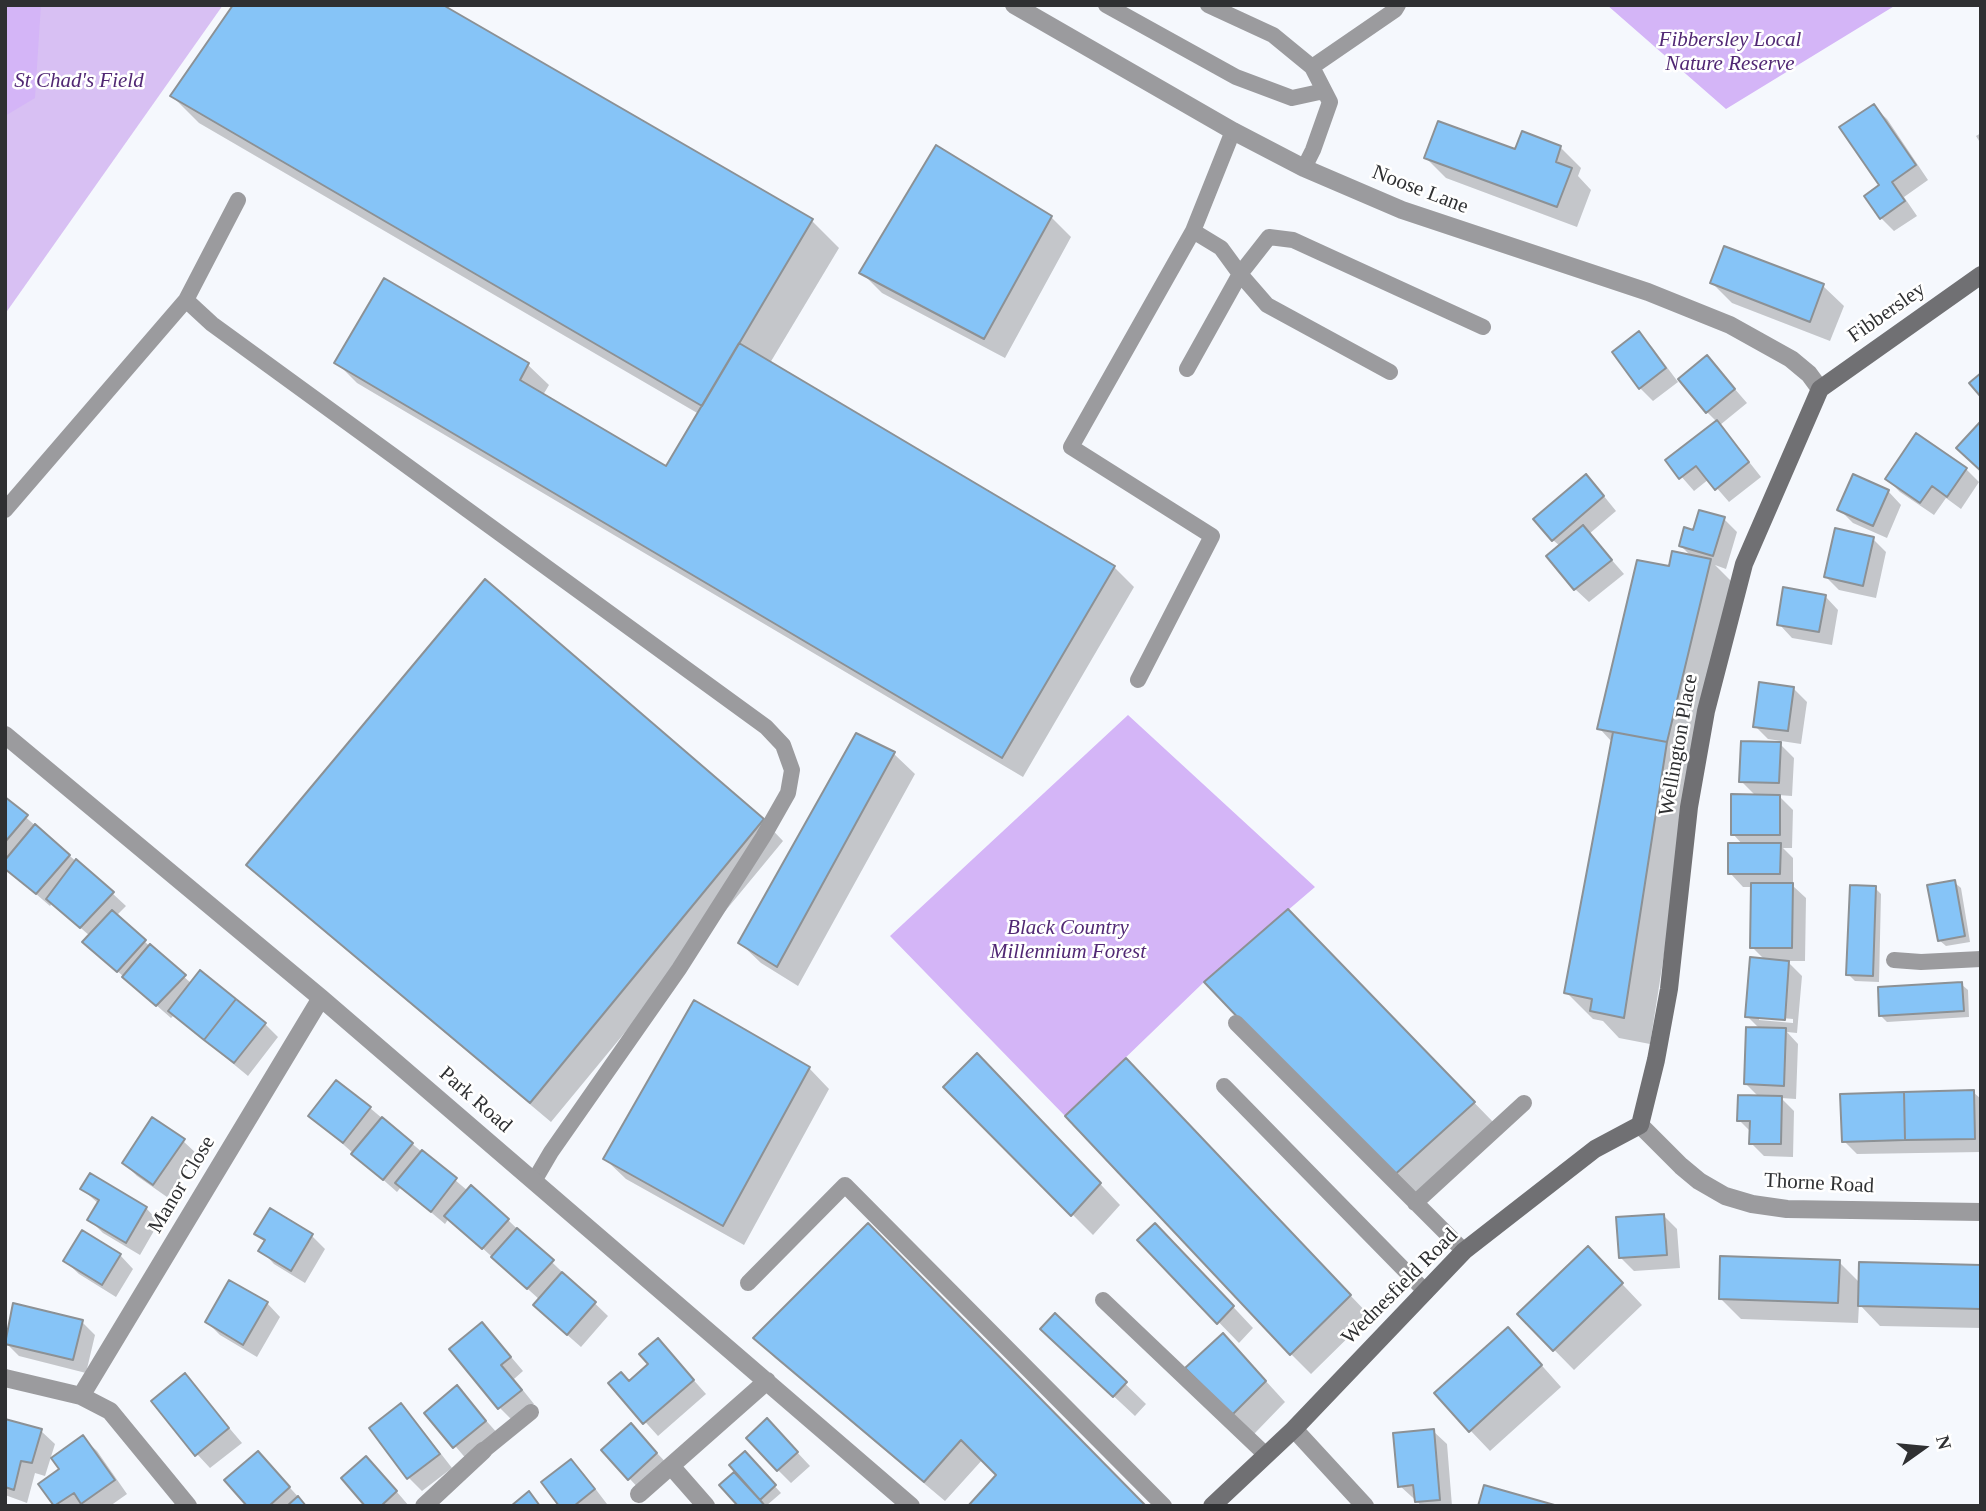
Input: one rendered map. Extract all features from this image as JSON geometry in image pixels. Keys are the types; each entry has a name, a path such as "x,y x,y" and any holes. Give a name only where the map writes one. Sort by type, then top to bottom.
{"main road":[{"name":"Fibbersley","path":"1820,389 1981,275"},
{"name":"Wellington Place","path":"1640,1125 1669,989 1689,807 1706,711 1730,612 1744,564 1820,389"},
{"name":"Wednesfield Road","path":"1212,1506 1294,1429 1464,1251 1595,1149 1640,1125"}],"street":[{"name":"Noose Lane","path":"1014,5 1233,131 1304,168 1402,209 1648,292 1730,325 1791,359 1809,374 1820,389"},
{"name":"Park Road","path":"5,734 321,998 911,1506"},
{"name":"Manor Close","path":"81,1396 321,998"},
{"name":"Thorne Road","path":"1640,1125 1699,1181 1725,1196 1752,1204 1787,1209 1981,1212"},
{"path":"5,1378 81,1396 110,1411 188,1506"},
{"path":"639,1494 767,1381"},
{"path":"1294,1429 1365,1506"},
{"path":"424,1506 483,1451"},
{"path":"671,1466 706,1506"}],"lane":[{"path":"1106,5 1236,77 1292,98 1324,91"},
{"path":"1208,5 1239,11 1312,68 1329,102 1304,168"},
{"path":"1312,68 1395,10 1398,5"},
{"path":"1138,680 1212,536 1071,447 1193,231 1233,131"},
{"path":"5,510 186,300 238,200"},
{"path":"1193,231 1221,247 1267,305 1390,372"},
{"path":"1187,369 1240,274 1269,237 1293,240 1483,327"},
{"path":"186,300 212,324 766,727 783,745 792,770 788,793 772,823 679,969 551,1152 534,1181"},
{"path":"1894,960 1921,962 1981,959"},
{"path":"1236,1023 1464,1251"},
{"path":"1224,1086 1426,1292"},
{"path":"1415,1202 1524,1103"},
{"path":"748,1283 845,1185 1164,1506"},
{"path":"1102,1300 1266,1455"},
{"path":"483,1451 531,1412"}],"green space":[{"name":"St Chad's Field","path":"5,5 223,5 5,314"},
{"path":"12,5 41,5 35,98 5,116 5,8"},
{"name":"Fibbersley Local Nature Reserve","path":"1607,5 1896,5 1726,109"},
{"name":"Black Country Millennium Forest","path":"1128,715 1315,887 1204,982 1065,1116 890,936"}],"building":[{"path":"233,5 443,5 813,219 702,406 170,96"},
{"path":"1874,104 1916,165 1892,182 1905,201 1880,219 1864,196 1879,185 1839,127"},
{"path":"1438,121 1515,149 1522,131 1561,146 1556,162 1572,168 1557,207 1424,158"},
{"path":"936,145 1052,216 984,339 859,273"},
{"path":"1724,246 1824,284 1810,322 1710,283"},
{"path":"384,278 529,363 520,380 666,466 739,343 1115,566 1002,758 334,363"},
{"path":"1639,331 1666,368 1639,389 1612,352"},
{"path":"1707,355 1735,389 1706,413 1678,379"},
{"path":"1981,373 1981,397 1969,383"},
{"path":"1717,420 1749,462 1715,490 1696,466 1679,479 1665,460"},
{"path":"1981,421 1981,471 1956,448"},
{"path":"1916,433 1967,468 1947,497 1932,486 1920,503 1885,479"},
{"path":"1586,474 1604,496 1552,541 1533,519"},
{"path":"1853,474 1889,490 1873,526 1837,510"},
{"path":"1699,510 1725,517 1713,556 1679,546 1684,527 1693,530"},
{"path":"1583,525 1612,560 1574,590 1546,556"},
{"path":"1835,528 1874,537 1863,586 1824,577"},
{"path":"1672,551 1711,559 1667,742 1597,729 1637,560 1669,566"},
{"path":"485,579 764,819 530,1103 246,865"},
{"path":"1783,587 1826,595 1819,632 1777,625"},
{"path":"1759,682 1794,687 1788,731 1753,727"},
{"path":"1613,732 1667,742 1624,1018 1590,1011 1592,999 1564,993"},
{"path":"856,733 895,752 777,967 738,943"},
{"path":"1741,741 1781,742 1779,783 1739,782"},
{"path":"1731,794 1780,795 1780,835 1731,835"},
{"path":"5,797 28,815 5,842"},
{"path":"35,824 70,855 36,894 5,869 5,860"},
{"path":"1728,843 1781,843 1780,874 1728,874"},
{"path":"76,859 114,892 80,928 46,899"},
{"path":"1955,880 1965,936 1938,941 1927,885"},
{"path":"1751,883 1793,883 1792,948 1750,948"},
{"path":"1850,885 1876,886 1873,976 1846,975"},
{"path":"1288,909 1475,1102 1391,1178 1204,982"},
{"path":"112,910 146,940 117,972 82,942"},
{"path":"150,944 186,975 156,1006 122,977"},
{"path":"1750,957 1789,961 1785,1020 1745,1017"},
{"path":"200,970 236,999 204,1040 168,1011"},
{"path":"1962,982 1964,1011 1879,1016 1878,987"},
{"path":"236,999 266,1023 234,1063 204,1040"},
{"path":"694,1000 810,1067 723,1226 603,1159"},
{"path":"1746,1027 1786,1028 1784,1086 1744,1084"},
{"path":"977,1053 1101,1183 1071,1216 943,1087"},
{"path":"1126,1058 1351,1295 1290,1355 1065,1116"},
{"path":"336,1080 371,1107 343,1143 308,1116"},
{"path":"1974,1090 1975,1139 1905,1140 1904,1092"},
{"path":"1904,1092 1905,1140 1842,1142 1840,1094"},
{"path":"1738,1095 1782,1096 1781,1144 1749,1144 1750,1121 1737,1121"},
{"path":"152,1117 185,1139 153,1185 122,1163"},
{"path":"382,1117 413,1143 383,1180 351,1154"},
{"path":"422,1150 457,1178 431,1212 395,1183"},
{"path":"90,1173 147,1207 126,1243 87,1220 99,1200 80,1189"},
{"path":"471,1185 509,1219 482,1249 444,1216"},
{"path":"270,1208 313,1234 291,1271 258,1251 265,1240 254,1234"},
{"path":"1664,1214 1667,1255 1619,1258 1616,1217"},
{"path":"868,1223 1144,1506 968,1506 996,1475 961,1440 924,1482 753,1338"},
{"path":"1155,1223 1234,1306 1217,1324 1137,1240"},
{"path":"517,1228 554,1260 527,1289 491,1257"},
{"path":"82,1230 121,1254 102,1285 63,1261"},
{"path":"1588,1246 1623,1283 1553,1351 1517,1314"},
{"path":"1720,1256 1840,1260 1838,1303 1719,1299"},
{"path":"1859,1262 1981,1265 1981,1309 1858,1306"},
{"path":"562,1272 596,1302 567,1335 533,1305"},
{"path":"229,1280 268,1302 243,1345 205,1322"},
{"path":"13,1303 83,1320 73,1360 5,1344"},
{"path":"1055,1313 1127,1382 1113,1397 1040,1329"},
{"path":"482,1322 511,1357 501,1365 522,1390 498,1409 449,1349"},
{"path":"1508,1327 1542,1365 1469,1432 1434,1393"},
{"path":"1223,1333 1266,1381 1232,1415 1185,1368"},
{"path":"658,1338 694,1380 643,1424 608,1383 621,1372 629,1381 648,1364 639,1354"},
{"path":"185,1373 229,1428 195,1456 151,1401"},
{"path":"457,1385 486,1421 453,1448 424,1413"},
{"path":"401,1403 440,1454 407,1479 369,1428"},
{"path":"767,1418 798,1452 777,1471 746,1438"},
{"path":"5,1419 42,1429 32,1463 21,1461 14,1490 5,1487"},
{"path":"631,1423 657,1453 628,1480 601,1450"},
{"path":"1434,1429 1440,1500 1415,1502 1413,1485 1398,1487 1393,1433"},
{"path":"83,1435 115,1480 81,1504 74,1493 54,1506 38,1484 59,1469 51,1458"},
{"path":"258,1451 290,1487 269,1506 247,1506 224,1480"},
{"path":"745,1451 776,1485 760,1500 729,1465"},
{"path":"366,1456 397,1491 381,1506 365,1506 341,1478"},
{"path":"571,1459 595,1489 574,1506 559,1506 541,1482"},
{"path":"734,1472 765,1506 738,1506 719,1485"},
{"path":"1484,1485 1558,1506 1478,1506"},
{"path":"529,1491 540,1506 511,1506"},
{"path":"298,1496 306,1506 287,1506"}]}
